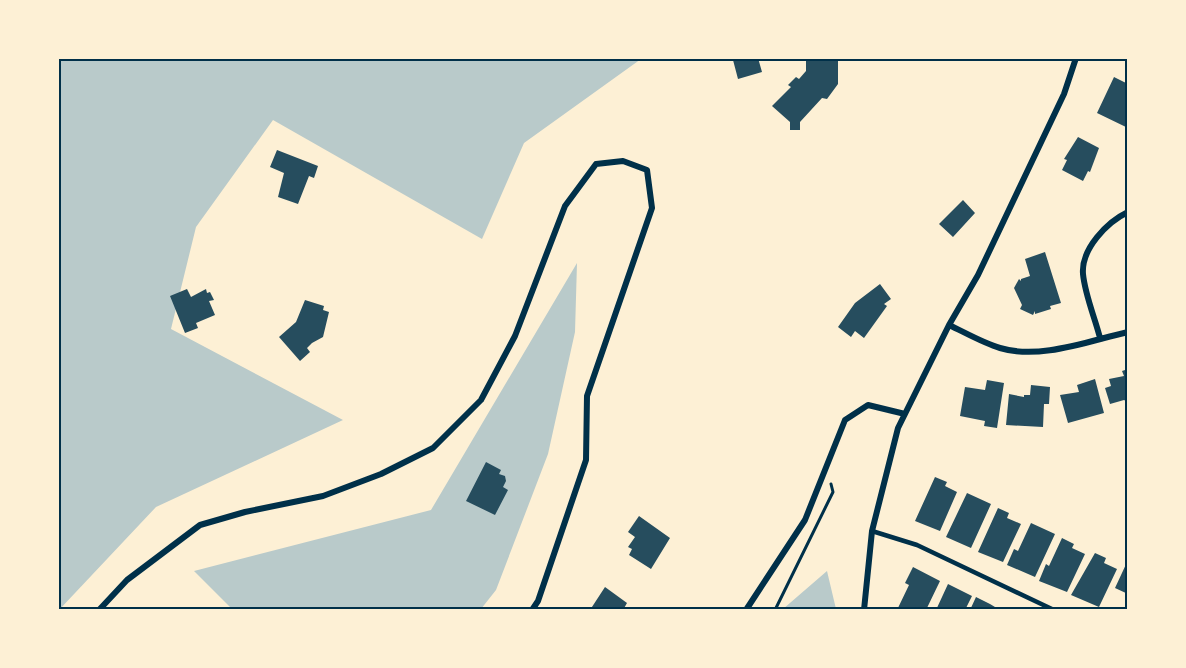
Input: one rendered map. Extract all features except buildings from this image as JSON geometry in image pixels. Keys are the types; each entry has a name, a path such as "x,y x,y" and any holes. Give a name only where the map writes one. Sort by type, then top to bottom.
{"street":[{"path":"864,609 872,531 898,429 949,325 978,275 1064,94 1076,58"},
{"path":"99,609 127,580 200,525 245,512 323,496 381,474 433,448 481,400 486,391 515,336 565,206 596,164 623,161 647,170 652,208 587,396 586,460 538,601 532,609"},
{"path":"1100,338 1083,272 1093,239 1119,216 1128,212"},
{"path":"949,325 1000,348 1024,352 1128,332"},
{"path":"746,609 805,520 845,420 868,405 905,414"}],"lane":[{"path":"872,531 917,545 1054,609"}],"path":[{"path":"775,609 833,492 826,468"}],"shaded area":[{"path":"58,59 641,59 524,143 482,239 273,120 196,227 171,329 343,420 156,507 59,610"},
{"path":"577,263 575,332 548,454 496,590 481,609 232,609 194,571 431,510"},
{"path":"827,571 836,609 783,609"}]}
